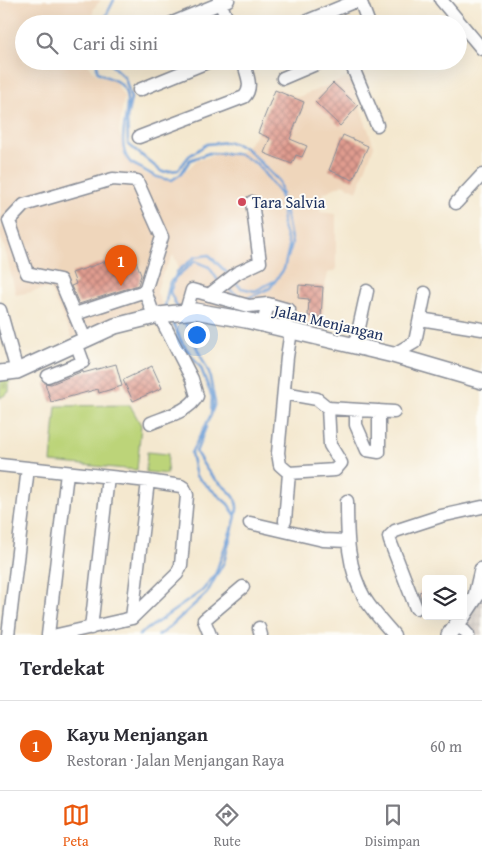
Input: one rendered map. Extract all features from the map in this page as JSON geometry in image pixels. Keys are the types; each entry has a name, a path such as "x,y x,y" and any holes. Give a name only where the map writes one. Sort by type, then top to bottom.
{"main road":[{"name":"Jalan Menjangan","path":"0,373 17,371 115,326 184,311 247,313 263,324 393,355 482,381"},
{"path":"458,628 476,596 482,570"}],"street":[{"path":"322,15 359,0 365,15"},
{"path":"441,0 454,15"},
{"path":"190,15 222,1 226,15"},
{"path":"467,31 482,49"},
{"path":"139,90 188,70"},
{"path":"139,137 244,97 249,90 250,84 246,70"},
{"path":"283,78 302,70"},
{"path":"354,70 377,125"},
{"path":"456,203 482,175"},
{"path":"48,376 83,362 75,314 60,280 27,273 9,221 24,205 113,179 137,181 162,237 145,290 160,315 192,379 197,396 185,408 151,423"},
{"path":"214,291 236,273 260,262 252,202"},
{"path":"75,314 145,290"},
{"path":"184,311 192,290 214,291 247,313 268,304 289,310 287,358 278,453 280,465 289,473 335,470 341,463 330,445 328,408"},
{"path":"355,346 367,292"},
{"path":"393,355 415,342 425,293"},
{"path":"263,324 268,304"},
{"path":"0,310 17,371"},
{"path":"420,319 482,329"},
{"path":"284,393 317,399 328,408 394,412"},
{"path":"356,410 356,425 367,450 379,452 378,411"},
{"path":"0,465 148,481 181,486 186,491 181,565 177,574 132,618 57,635"},
{"path":"8,635 28,468"},
{"path":"48,635 67,472"},
{"path":"285,521 289,473"},
{"path":"91,628 108,477"},
{"path":"132,618 148,481"},
{"path":"347,501 348,541 352,570 365,598 394,635"},
{"path":"416,608 389,537 391,534 404,528 441,516 482,507"},
{"path":"250,523 323,540 348,541"},
{"path":"210,635 204,620 242,587"}],"shaded area":[{"path":"0,0 101,0 94,8 93,15 15,15 15,70 92,70 97,75 115,81 124,97 119,132 127,159 147,175 157,175 171,180 182,175 196,161 218,154 232,154 242,151 254,138 272,91 278,88 298,97 349,77 374,146 357,191 343,184 324,193 320,212 336,214 336,270 328,273 325,287 322,332 174,306 172,293 178,265 173,255 161,276 157,292 163,306 115,318 72,338 50,288 16,295 0,234"},
{"path":"482,586 482,635 463,635 460,631"}],"green space":[{"path":"10,379 9,392 0,398 0,380"},
{"path":"130,405 141,425 137,470 51,462 56,406"},
{"path":"147,452 168,454 167,474 146,472"}],"building":[{"path":"333,83 358,106 340,126 315,102"},
{"path":"275,90 304,102 290,139 307,146 302,157 296,155 292,164 264,153 270,138 258,133"},
{"path":"343,135 368,146 353,180 329,170"},
{"path":"133,252 141,275 138,285 79,304 71,286 76,284 72,273"},
{"path":"299,285 323,287 321,317 308,316 309,299 298,298"},
{"path":"116,364 122,386 99,393 98,389 51,402 45,383 51,384 83,371 83,373"},
{"path":"152,366 162,388 133,401 123,380"},
{"path":"422,591 422,602 419,592"}],"waterway":[{"path":"106,15 114,0"},
{"path":"97,70 120,84 126,95 123,144 125,153 131,163 157,177 172,180 181,174 190,160 209,153 239,154 257,164 280,194 283,226 289,247 284,269 270,288 244,300 226,287"},
{"path":"117,70 125,78 131,98 127,118 128,144 162,172 178,170 189,156 207,144 229,142 246,148 279,181 282,194"},
{"path":"284,204 292,244 288,257"},
{"path":"178,309 170,292 177,272 195,257 209,255 228,274"},
{"path":"167,309 165,306 170,282 195,261 209,267 219,282"},
{"path":"233,280 241,288 255,291 274,281"},
{"path":"158,635 164,632 207,593 224,562 236,516 228,504 196,476 191,453 211,415 212,397 201,368 182,343 171,318"},
{"path":"183,318 209,373 215,403 212,411"},
{"path":"206,427 196,452 210,474 234,497 237,507 236,514"},
{"path":"139,635 202,591 215,575 232,527"}],"place":[{"name":"Tara Salvia","path":"242,202"},
{"name":"Kayu Menjangan","path":"121,286"}]}
